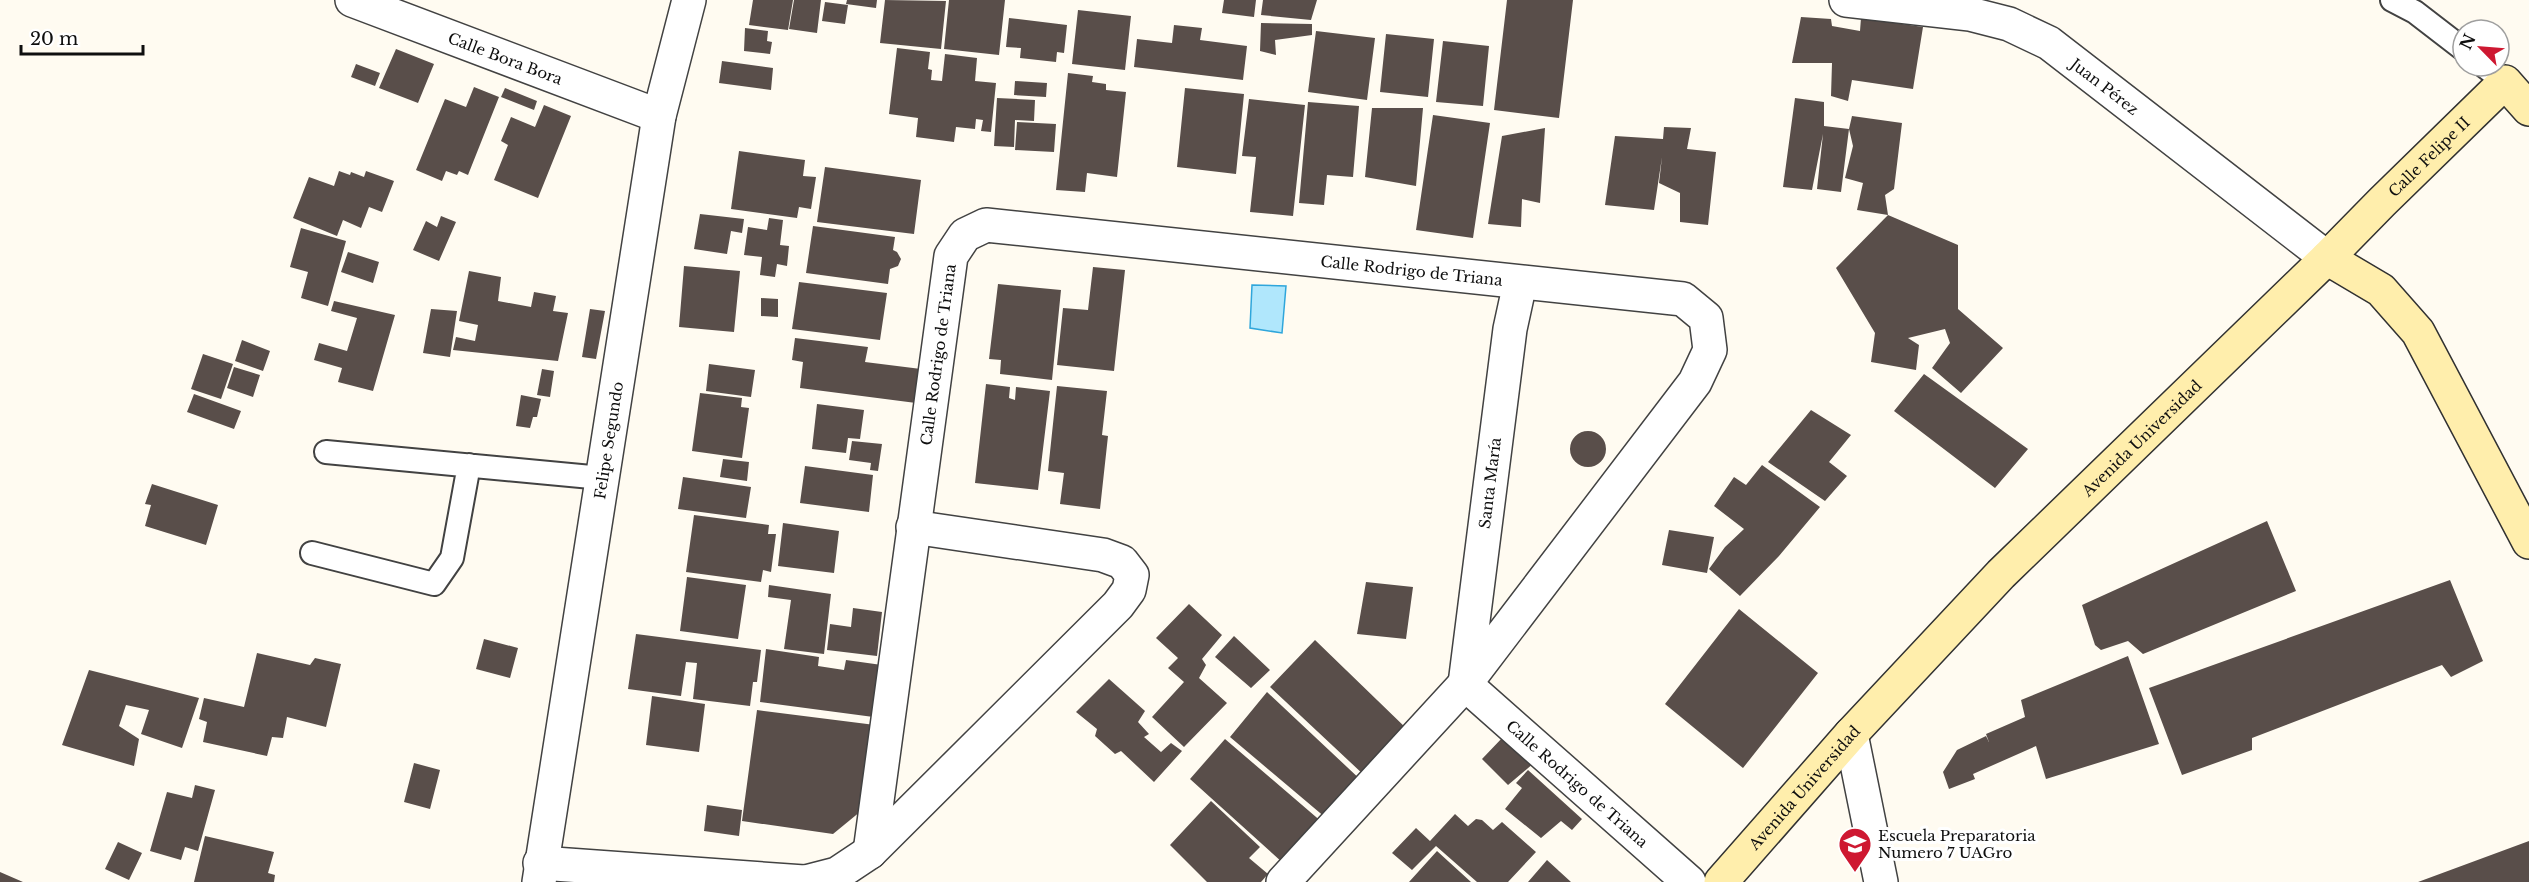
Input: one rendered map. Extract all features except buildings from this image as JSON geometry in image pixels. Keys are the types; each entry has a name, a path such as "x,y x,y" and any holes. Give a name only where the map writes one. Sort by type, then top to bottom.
{"main road":[{"name":"Calle Felipe II","path":"2327,258 2478,110 2493,78"},
{"name":"Calle Felipe II","path":"2499,78 2529,109"},
{"path":"2327,258 2381,290 2418,332 2529,542"},
{"name":"Avenida Universidad","path":"1721,882 1851,734 2001,574 2327,258"}],"street":[{"name":"Calle Bora Bora","path":"352,0 659,116"},
{"name":"Felipe Segundo","path":"539,872 659,116 688,0"},
{"name":"Juan Pérez","path":"1846,0 1970,14 2009,24 2049,43 2327,258"},
{"name":"Calle Rodrigo de Triana","path":"870,852 951,256 965,235 986,225 1683,299 1706,318 1710,350 1695,382 1465,684 1283,882"},
{"name":"Santa María","path":"1465,684 1510,329 1520,283"},
{"path":"539,872 805,882 837,874 870,852 1118,605 1129,590 1132,575 1122,562 1103,555 913,527"},
{"name":"Calle Rodrigo de Triana","path":"1465,684 1689,882"},
{"path":"1851,734 1881,882"}],"lane":[{"path":"2392,0 2415,12 2451,40"},
{"path":"326,452 602,478"},
{"path":"312,553 434,584 452,558 469,465"}],"water":[{"path":"1252,285 1286,286 1282,333 1250,328"}],"place":[{"name":"Escuela Preparatoria Numero 7 UAGro","path":"1855,873"}]}
